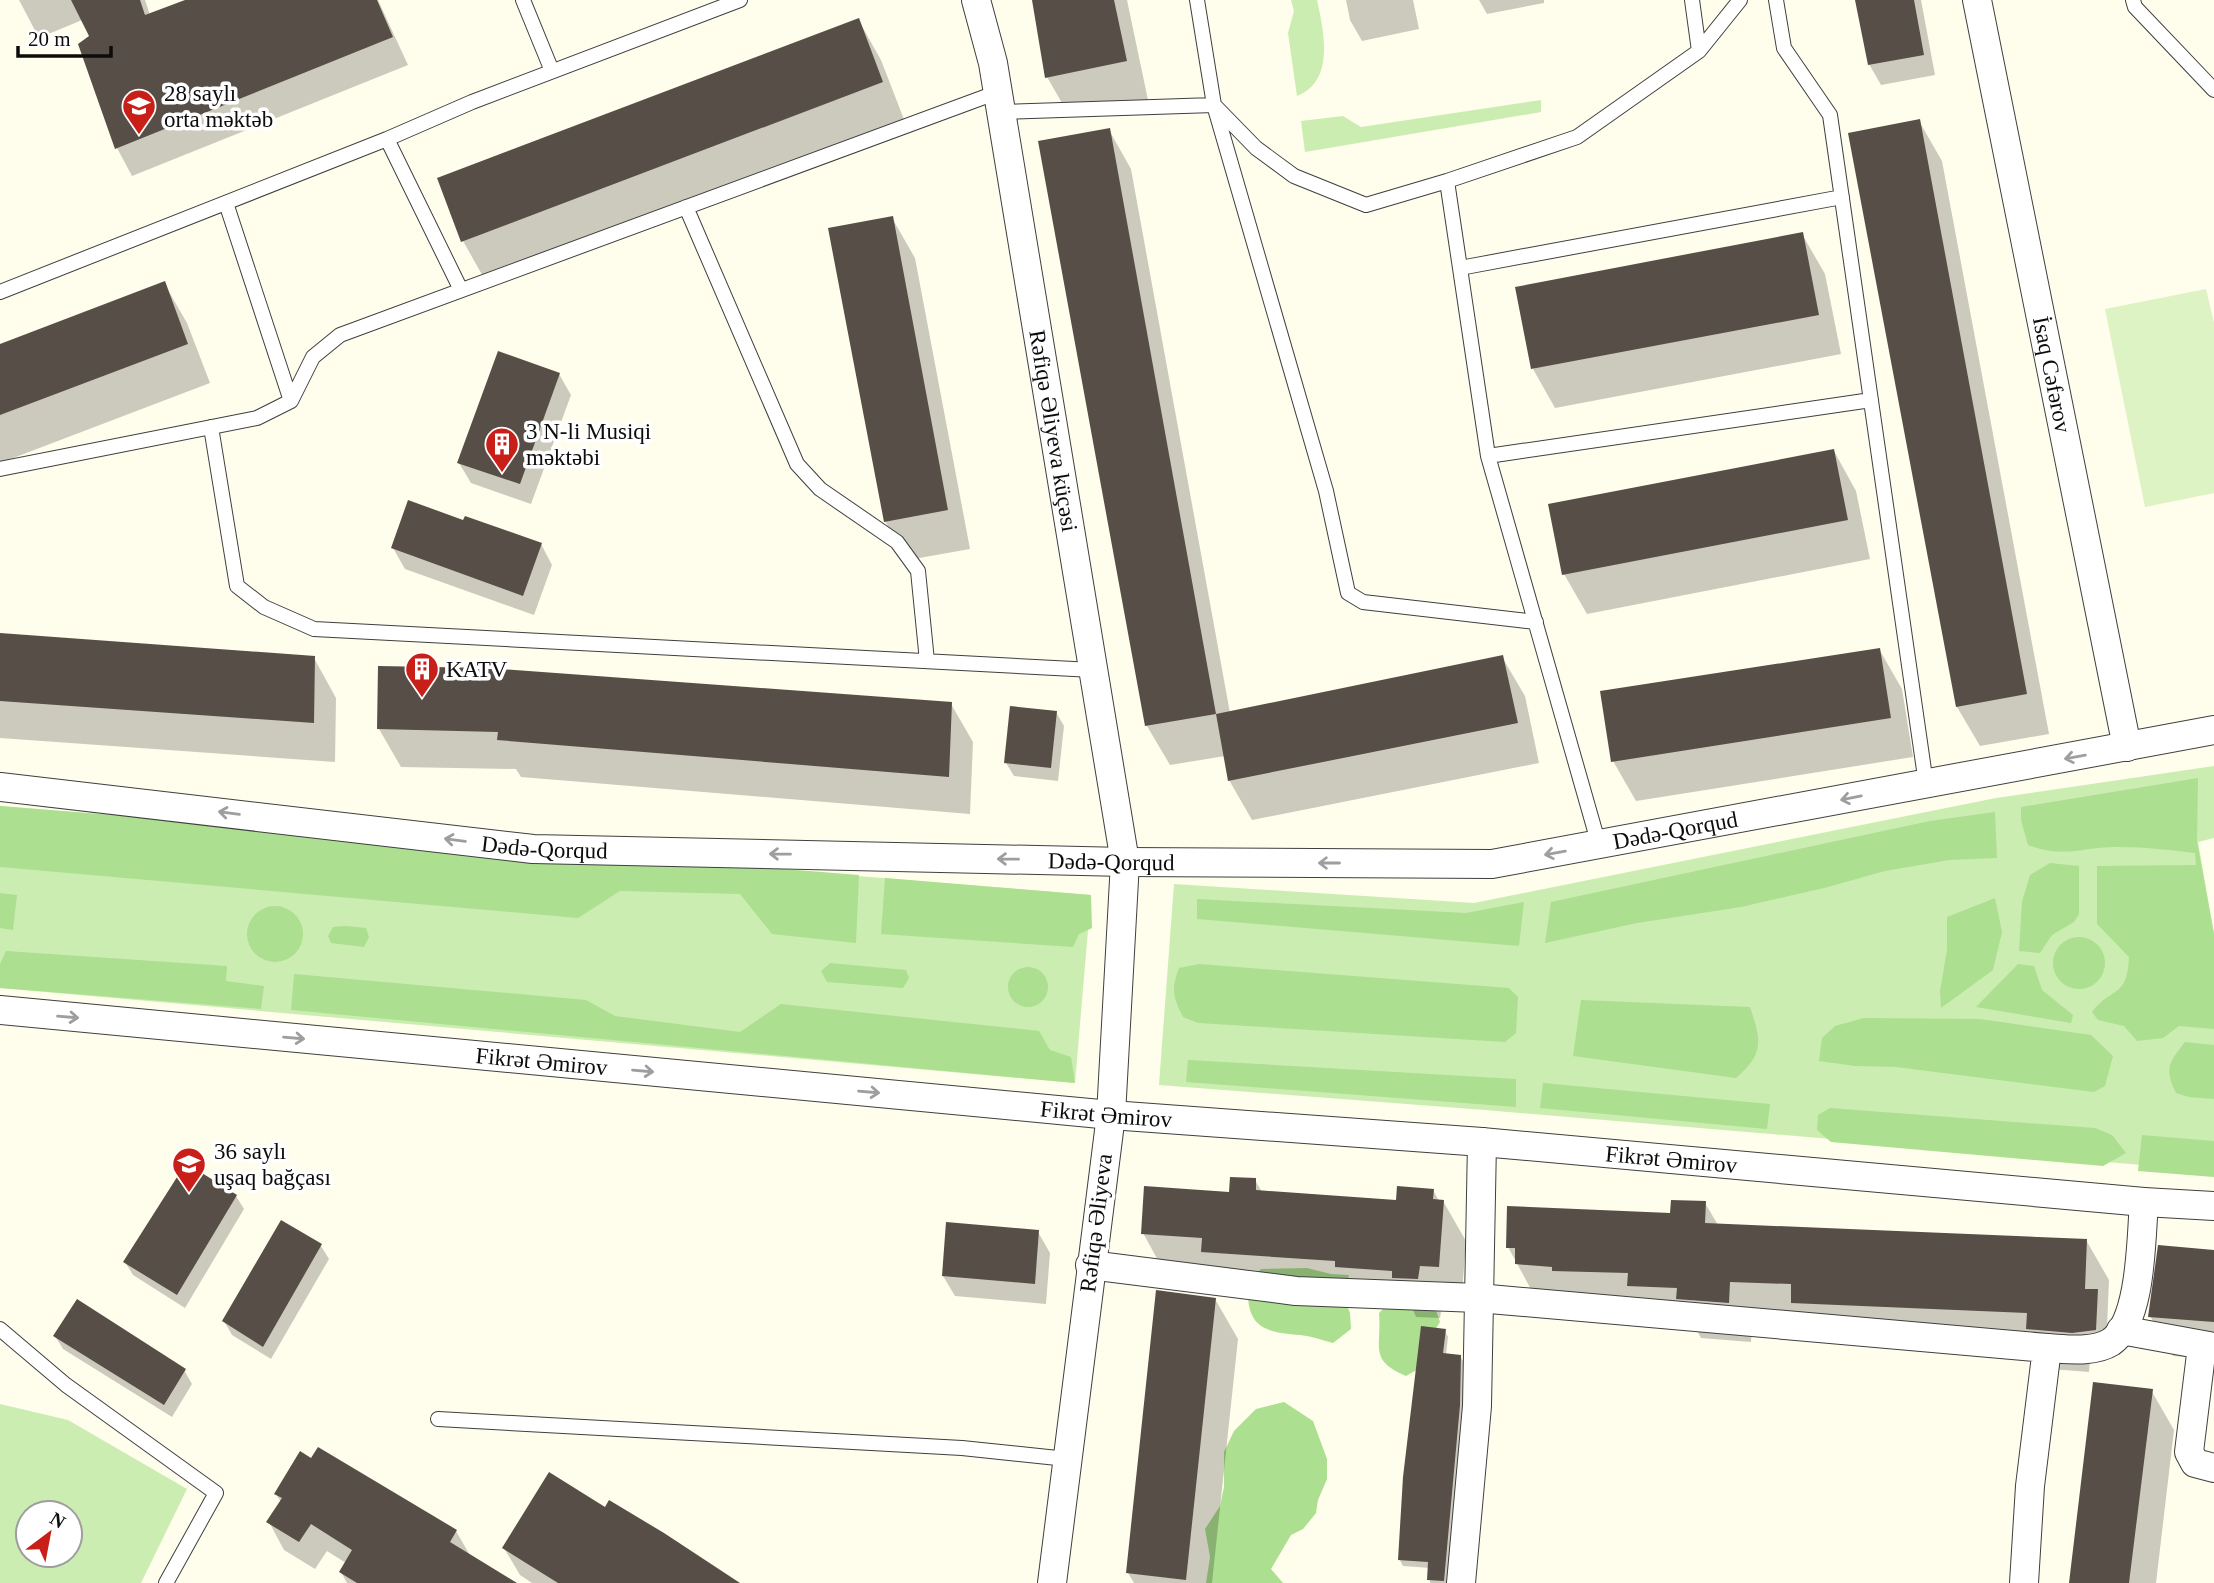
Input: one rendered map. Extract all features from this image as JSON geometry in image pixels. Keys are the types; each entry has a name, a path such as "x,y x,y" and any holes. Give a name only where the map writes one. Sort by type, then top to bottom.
{"street":[{"name":"Rəfiqə Əliyeva küçəsi","path":"976,0 999,102 1125,862"},
{"name":"İsaq Cəfərov","path":"1977,0 2127,747"},
{"name":"Dədə-Qorqud","path":"0,787 533,849 1125,862 1492,864 2214,730"},
{"name":"Rəfiqə Əliyeva","path":"1052,1583 1111,1115 1125,862"},
{"name":"Fikrət Əmirov","path":"0,1010 1111,1115 1482,1142 2144,1202 2214,1206"},
{"path":"1461,1583 1477,1406 1482,1142"},
{"path":"1090,1265 1296,1291 1478,1298 2047,1348 2092,1349 2111,1342 2121,1330 2137,1293 2144,1202"},
{"path":"2121,1330 2208,1347 2189,1452 2195,1463 2214,1468"},
{"path":"2024,1583 2030,1486 2047,1348"}],"lane":[{"path":"523,0 551,71"},
{"path":"0,292 551,71 740,0"},
{"path":"1197,0 1214,105 1326,491 1348,593 1363,602 1536,622"},
{"path":"1692,0 1699,51"},
{"path":"0,469 257,418 291,401 313,357 340,335 686,207 999,102 1214,105 1256,148 1294,176 1366,205 1577,137 1699,51 1740,0"},
{"path":"1776,0 1784,48 1830,115 1926,784"},
{"path":"2133,0 2134,8 2214,90"},
{"path":"387,139 461,290"},
{"path":"1447,181 1488,456 1600,845"},
{"path":"1460,268 1842,197"},
{"path":"226,203 291,401"},
{"path":"686,207 797,464 821,489 897,542 918,571 927,661"},
{"path":"1488,456 1871,400"},
{"path":"211,427 237,586 264,607 314,629 1093,670"},
{"path":"0,1329 66,1385 216,1493 166,1583"},
{"path":"438,1419 962,1448 1067,1459"}],"green space":[{"path":"1291,0 1317,0 1324,40 1322,67 1317,79 1309,89 1297,96 1288,33 1294,11"},
{"path":"1541,100 1541,112 1305,152 1301,121 1343,116 1361,127"},
{"path":"2206,289 2214,323 2214,493 2145,507 2105,309"},
{"path":"2214,766 2214,838 2198,842 2214,934 2214,1171 1159,1085 1174,884 1474,903 1996,798"},
{"path":"2198,778 2197,841 2214,934 2214,1029 2179,1026 2163,1038 2137,1041 2124,1026 2098,1020 2092,1012 2122,986 2129,957 2097,924 2097,866 2196,865 2195,853 2128,847 2064,852 2041,849 2028,845 2021,820 2021,807"},
{"path":"0,806 1091,895 1075,1083 0,988"},
{"path":"0,806 859,875 856,943 772,934 740,894 620,891 578,918 0,867"},
{"path":"1995,812 1997,858 1949,860 1885,871 1741,907 1637,923 1545,943 1551,902 1930,821"},
{"path":"2050,863 2079,866 2079,914 2074,922 2052,935 2040,953 2019,951 2022,902 2030,875"},
{"path":"885,878 1091,895 1092,928 1079,934 1073,947 881,934"},
{"path":"0,893 17,895 13,930 0,928"},
{"path":"1995,898 2002,932 1993,970 1941,1008 1940,991 1947,950 1947,917"},
{"path":"1197,899 1466,913 1524,902 1519,946 1197,919"},
{"path":"275,906 286,908 295,914 301,923 301,945 295,954 286,960 275,962 264,960 255,954 249,945 247,934 249,923 255,914 264,908"},
{"path":"333,927 366,928 369,937 364,947 331,943 328,936"},
{"path":"2079,937 2098,944 2105,963 2098,982 2079,989 2060,982 2053,963 2060,944"},
{"path":"6,951 227,966 226,981 264,986 261,1009 0,988 0,964"},
{"path":"830,963 906,970 909,978 903,988 827,982 821,971"},
{"path":"1199,964 1509,988 1518,997 1516,1033 1505,1042 1198,1023 1183,1017 1175,998 1174,987 1179,968"},
{"path":"2018,964 2034,966 2042,990 2073,1015 2071,1023 1976,1007"},
{"path":"1028,967 1042,973 1048,987 1042,1001 1028,1007 1014,1001 1008,987 1014,973"},
{"path":"294,974 586,1000 615,1016 740,1032 781,1004 1039,1031 1050,1050 1071,1057 1075,1083 291,1010"},
{"path":"1581,1000 1750,1007 1757,1028 1758,1046 1752,1061 1736,1078 1573,1056"},
{"path":"1864,1018 1980,1019 2091,1035 2113,1056 2105,1086 2094,1092 1896,1067 1855,1066 1819,1061 1822,1038 1835,1026"},
{"path":"2185,1042 2214,1045 2214,1099 2176,1093 2170,1078 2170,1066"},
{"path":"1188,1060 1516,1079 1516,1107 1186,1082"},
{"path":"1543,1083 1770,1104 1767,1129 1540,1108"},
{"path":"1830,1108 2095,1128 2112,1135 2126,1153 2103,1166 1831,1142 1817,1130 1818,1115"},
{"path":"2142,1135 2214,1141 2214,1177 2138,1171"},
{"path":"1307,1268 1349,1275 1344,1298 1350,1313 1351,1329 1333,1343 1308,1336 1275,1332 1258,1324 1253,1317 1248,1283 1261,1269"},
{"path":"1434,1304 1440,1322 1432,1335 1422,1367 1406,1376 1386,1364 1379,1351 1379,1313 1385,1307"},
{"path":"1284,1402 1313,1421 1327,1459 1327,1479 1316,1513 1303,1529 1291,1535 1271,1569 1283,1583 1206,1583 1210,1557 1205,1529 1220,1506 1224,1487 1224,1452 1234,1431 1256,1409"},
{"path":"0,1404 68,1420 187,1489 141,1583 0,1583"}],"building":[{"path":"71,0 140,0 145,15 185,0 377,0 393,37 115,149 78,44 89,36"},
{"path":"1032,0 1114,0 1127,61 1045,78"},
{"path":"1855,0 1914,0 1924,55 1868,65"},
{"path":"859,18 883,82 461,242 437,178"},
{"path":"1920,119 2027,694 1956,707 1848,133"},
{"path":"1110,128 1216,714 1145,726 1038,141"},
{"path":"893,216 948,510 884,522 828,228"},
{"path":"1803,232 1819,315 1531,369 1515,287"},
{"path":"165,281 188,344 0,415 0,344"},
{"path":"498,351 560,373 520,484 457,463"},
{"path":"1834,449 1848,520 1562,575 1548,504"},
{"path":"408,500 463,520 465,516 542,543 523,596 391,548"},
{"path":"0,633 315,656 314,723 0,701"},
{"path":"1880,648 1891,718 1611,762 1600,691"},
{"path":"1503,655 1518,723 1228,781 1216,714"},
{"path":"378,666 487,668 952,702 949,777 497,740 498,732 377,729"},
{"path":"1010,706 1057,711 1051,768 1004,763"},
{"path":"186,1163 237,1195 177,1295 123,1262"},
{"path":"1230,1177 1256,1178 1256,1190 1396,1200 1397,1186 1434,1189 1433,1199 1444,1200 1439,1267 1420,1266 1418,1279 1392,1278 1392,1271 1335,1267 1335,1261 1201,1252 1202,1238 1141,1234 1144,1186 1229,1192"},
{"path":"1671,1200 1706,1201 1705,1223 2087,1239 2085,1289 2098,1289 2096,1330 2072,1333 2026,1329 2027,1313 1791,1303 1791,1284 1730,1282 1729,1303 1676,1299 1677,1288 1627,1286 1628,1273 1552,1271 1552,1267 1515,1264 1515,1248 1506,1248 1507,1206 1670,1213"},
{"path":"281,1220 322,1244 263,1347 222,1321"},
{"path":"946,1222 1039,1230 1035,1284 942,1276"},
{"path":"2158,1245 2214,1250 2214,1322 2148,1317"},
{"path":"1156,1290 1216,1298 1186,1580 1126,1573"},
{"path":"77,1299 186,1369 164,1405 53,1336"},
{"path":"1421,1326 1446,1329 1443,1353 1461,1355 1460,1405 1444,1581 1427,1580 1428,1562 1398,1560 1403,1477"},
{"path":"2093,1382 2153,1389 2129,1583 2069,1583"},
{"path":"318,1447 457,1530 450,1542 517,1583 357,1583 339,1572 352,1550 311,1524 299,1542 266,1522 282,1498 274,1494 300,1451 311,1458"},
{"path":"549,1472 605,1507 609,1500 740,1583 558,1583 502,1548"}],"place":[{"name":"28 saylı orta məktəb","path":"139,136"},
{"name":"3 N-li Musiqi məktəbi","path":"502,474"},
{"name":"KATV","path":"422,699"},
{"name":"36 saylı uşaq bağçası","path":"189,1194"}]}
